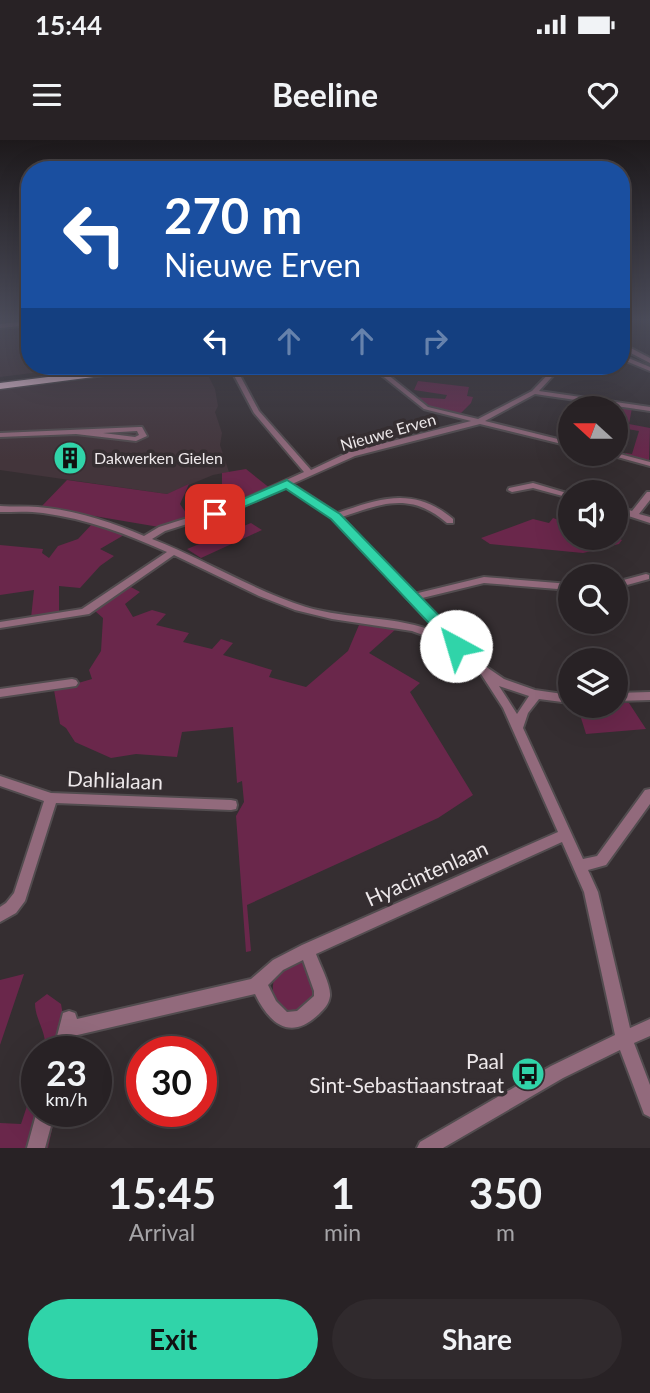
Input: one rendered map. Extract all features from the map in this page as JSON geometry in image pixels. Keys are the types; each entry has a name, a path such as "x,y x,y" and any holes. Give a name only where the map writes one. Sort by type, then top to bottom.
{"highway":[{"path":"0,384 64,375"},
{"path":"0,384 78,375"}],"street":[{"path":"237,375 256,412 310,474"},
{"path":"384,375 421,406 558,441"},
{"name":"Nieuwe Erven","path":"145,539 162,529 215,514 367,450 477,422 534,392 550,375"},
{"path":"534,392 650,409"},
{"path":"0,435 135,429 143,434 136,439 76,432"},
{"path":"628,458 650,464"},
{"path":"287,484 336,516 456,646 483,671 508,707 591,892 624,1040 650,1108"},
{"path":"512,490 533,485 558,492"},
{"path":"634,515 650,494"},
{"path":"336,516 382,501 400,499 431,505 450,521"},
{"path":"0,507 80,516 145,539 299,608 334,617 423,630 456,646"},
{"path":"628,513 650,520"},
{"path":"0,625 74,615 90,609 173,552"},
{"path":"628,581 646,577"},
{"path":"412,597 484,580 558,586"},
{"path":"423,630 431,616"},
{"path":"483,671 521,689 558,697"},
{"path":"0,693 72,683"},
{"path":"508,707 512,697 521,689"},
{"path":"518,727 523,712 537,694"},
{"path":"628,697 650,696"},
{"name":"Dahlialaan","path":"0,781 51,798 231,804"},
{"path":"580,866 601,861 650,794"},
{"path":"0,915 11,908 20,896 51,798"},
{"name":"Hyacintenlaan","path":"65,1036 259,984 278,965 307,950 565,835"},
{"path":"259,984 274,1015 283,1020 292,1020 306,1015 322,999 322,991 307,950"},
{"path":"426,1148 557,1072 650,1027"},
{"path":"36,1148 42,1127"}],"shaded area":[{"path":"0,365 21,365 21,374 0,377"},
{"path":"122,375 208,375 215,389 218,406 215,412 222,433 220,445 229,472 213,475 167,494 0,470 0,390"},
{"path":"418,381 469,387 467,396 473,397 471,403 458,416 425,406 412,397 445,399 447,395 414,390"},
{"path":"628,407 632,408 629,424 650,428 649,462 628,457 628,453 632,454 639,431 628,429"},
{"path":"246,469 271,489 230,506 222,497 222,473"},
{"path":"67,480 167,494 189,484 180,504 190,519 159,527 41,507"},
{"path":"553,518 558,520 558,550 595,550 583,553 490,544 481,538 533,519 549,523"},
{"path":"93,523 124,535 100,549 114,556 100,566 80,588 59,586 59,614 31,618 34,590 0,595 0,545 43,549 42,553 49,558 58,546 78,539"},
{"path":"251,523 262,530 201,558 187,549"},
{"path":"129,586 140,592 125,604 133,617 152,610 166,614 156,625 189,633 183,642 212,649 221,639 233,643 223,655 272,670 269,677 306,687 348,651 359,625 396,629 369,653 420,683 410,692 473,795 438,818 247,905 251,951 246,952 236,816 244,802 242,781 237,783 233,727 182,732 177,757 136,754 111,758 75,742 60,724 54,690 92,679 89,670 101,651 103,618 95,611"},
{"path":"628,703 646,729 586,734 581,718 628,718"},
{"path":"303,958 317,989 314,1002 291,1016 274,1004 274,979 281,970"},
{"path":"24,974 0,1045 0,980"},
{"path":"47,994 61,1004 64,1021 60,1036 44,1036 35,1003"},
{"path":"0,1123 21,1124 21,1127 53,1127 48,1148 0,1148"}],"place":[{"name":"Dakwerken Gielen","path":"70,458"},
{"name":"Paal Sint-Sebastiaanstraat","path":"528,1074"}],"route":[{"path":"215,514 287,484 336,516 451,637 456,646"}]}
